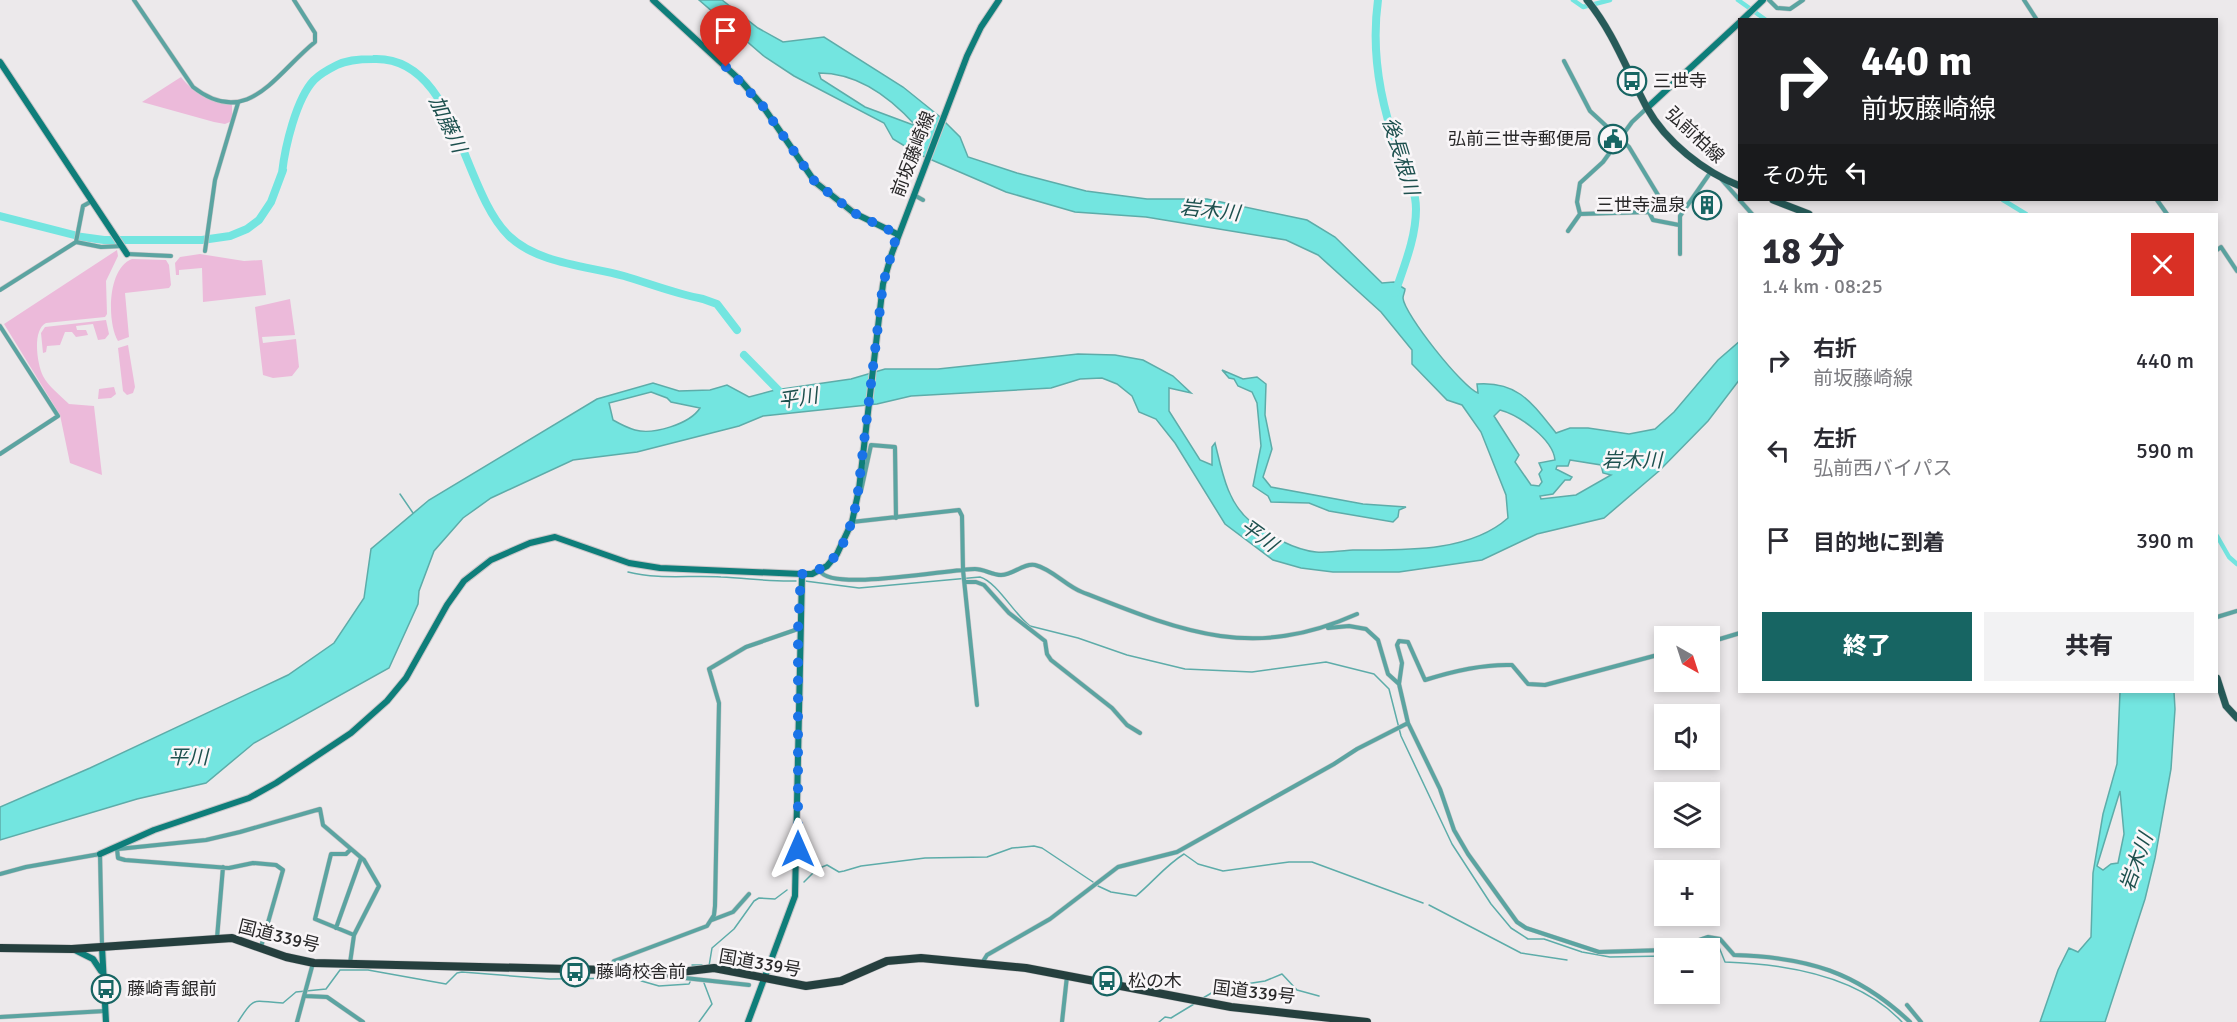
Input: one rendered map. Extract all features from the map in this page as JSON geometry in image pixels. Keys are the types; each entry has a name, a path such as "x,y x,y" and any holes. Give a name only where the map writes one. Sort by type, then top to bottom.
{"highway":[{"name":"国道339号","path":"0,948 72,949 217,938 240,940 286,957 314,963 609,970 655,975 714,968 794,985 822,985 841,981 887,962 903,959 982,963 1067,975 1230,1007 1367,1022"}],"main road":[{"name":"弘前柏線","path":"1587,0 1623,55 1647,108 1665,131 1710,172 1738,185"},
{"path":"1776,201 1806,213"},
{"path":"2218,681 2226,706 2237,718"}],"street":[{"path":"134,0 193,87 206,96 238,103 267,89 315,42 315,33 294,0"},
{"path":"653,0 741,81 762,105 815,182 854,213 897,234"},
{"name":"前坂藤崎線","path":"820,571 837,554 852,522 858,494 883,284 897,234 967,56 981,27 999,0"},
{"path":"1744,18 1763,0"},
{"path":"1769,0 1777,8 1790,9 1803,0"},
{"path":"2024,0 2036,18"},
{"path":"1568,231 1580,214 1577,202 1580,183 1603,162 1632,122 1738,24"},
{"path":"1564,61 1590,111 1634,154 1643,174 1657,191 1658,195 1649,212"},
{"path":"0,62 127,254 171,256"},
{"path":"205,251 205,234 215,180 238,103"},
{"path":"1680,254 1682,241 1679,225 1684,206 1710,172"},
{"path":"1721,179 1738,198"},
{"path":"914,195 923,200"},
{"path":"0,290 77,240 84,206 93,201"},
{"path":"1740,201 1751,213"},
{"path":"1580,214 1623,215 1649,212"},
{"path":"1649,212 1653,220 1679,225"},
{"path":"77,240 100,247 121,245"},
{"path":"2218,249 2221,247 2237,271"},
{"path":"0,326 58,416 0,454"},
{"path":"858,494 862,486 871,445 895,447 896,518"},
{"path":"852,522 959,510 962,516 964,572 977,705"},
{"path":"0,874 115,849 154,830 249,798 285,778 351,733 387,701 406,678 447,605 464,580 491,561 530,543 555,537 629,563 660,567 801,574 820,571 827,578 855,580 964,572 977,568 1000,575 1028,565 1037,566 1069,587 1199,635 1252,640 1322,628 1349,626 1366,629 1378,640 1388,674 1399,684"},
{"path":"748,1022 793,903 797,877 798,629 801,574"},
{"path":"965,581 976,582 992,592 1009,613 1045,640 1047,654 1051,660 1112,708 1127,725 1140,733"},
{"path":"2218,617 2237,610"},
{"path":"1322,628 1357,614"},
{"path":"609,970 614,961 707,926 712,920 715,906 719,703 709,669 746,647 798,629"},
{"path":"1720,639 1738,634"},
{"path":"1654,656 1545,685 1528,684 1512,665 1485,666 1425,680 1408,642 1399,641 1397,645 1402,663 1399,684 1408,723 1440,789 1454,830 1468,854 1518,922 1526,928 1599,952 1654,950"},
{"path":"982,963 987,955 1050,919 1118,867 1177,852 1334,764 1356,749 1408,723"},
{"path":"115,849 206,840 320,809 323,825 362,858 379,886 354,935 350,963"},
{"path":"115,849 118,858 125,861 223,867 253,863 276,865 283,870 261,948"},
{"path":"351,849 346,854 331,854 315,919 354,935"},
{"path":"100,854 102,974 106,1022"},
{"path":"336,928 362,858"},
{"path":"217,938 223,867"},
{"path":"712,920 733,912 749,894"},
{"path":"1720,939 1734,955 1808,963 1833,970 1872,990 1910,1022"},
{"path":"72,949 93,959 102,974"},
{"path":"297,1022 314,963"},
{"path":"682,973 685,978 749,985"},
{"path":"1062,1022 1067,975"},
{"path":"306,996 327,997 363,1022"},
{"path":"1906,1005 1921,1022"},
{"path":"0,1017 105,1011"}],"shaded area":[{"path":"181,77 204,96 232,105 232,121 225,124 214,122 142,102"},
{"path":"117,250 118,256 106,281 107,314 105,317 46,323 37,340 39,364 48,383 69,404 94,406 102,475 70,463 60,415 4,324"},
{"path":"200,254 244,261 262,260 266,295 203,302 202,268 179,270 179,275 176,275 175,263 180,257"},
{"path":"132,259 166,260 169,265 171,285 169,288 125,293 129,337 118,341 114,333 111,310 114,284 124,264"},
{"path":"290,299 295,335 262,337 263,343 296,339 299,367 292,376 273,378 263,375 255,307"},
{"path":"106,320 109,334 105,339 98,340 93,324 76,326 77,330 86,330 88,335 76,337 72,332 65,332 60,345 47,346 46,352 43,353 41,333 45,327"},
{"path":"128,345 135,387 133,393 127,395 123,391 118,348"},
{"path":"114,387 116,394 111,398 98,399 99,389"}],"water":[{"name":"平川","path":"699,0 722,0 758,28 783,42 824,37 903,87 939,116 960,137 968,157 1017,173 1086,191 1147,199 1207,199 1307,220 1335,237 1382,283 1394,282 1405,289 1403,298 1406,306 1423,334 1448,365 1471,388 1478,393 1477,384 1491,384 1514,390 1539,412 1556,433 1570,428 1588,428 1629,434 1655,429 1674,412 1718,360 1738,343 1738,382 1708,421 1659,471 1604,518 1537,534 1482,560 1399,572 1333,572 1301,568 1273,560 1225,524 1175,443 1156,419 1139,412 1132,396 1117,384 1102,378 1080,379 1051,388 911,396 877,404 763,416 739,426 637,452 573,460 491,498 463,518 434,551 419,591 418,604 389,668 254,743 206,783 137,799 0,840 0,807 90,768 288,675 334,643 364,598 371,549 429,500 597,399 653,383 679,391 710,390 727,385 749,397 775,390 851,379 885,369 938,369 1078,354 1115,355 1143,360 1173,376 1191,393 1169,388 1169,411 1200,460 1212,465 1212,447 1215,443 1226,485 1236,505 1250,521 1290,545 1308,551 1321,552 1434,547 1474,538 1508,518 1506,495 1481,432 1462,405 1447,400 1412,364 1412,350 1381,312 1318,255 1286,240 1146,217 1075,212 1006,192 918,154 893,139 884,123 794,76 765,57","holes":["819,73 847,77 873,89 896,106 916,126 865,107 821,79","651,392 671,402 700,408 680,423 651,431 635,430 613,420 609,403","1500,410 1534,429 1553,452 1555,460 1539,463 1542,470 1539,474 1542,482 1539,486 1531,485 1515,462 1519,455 1494,416","1570,460 1601,465 1603,473 1611,475 1576,495 1541,499 1540,496 1553,494 1565,480 1570,480 1572,477 1556,469 1557,466 1568,466"]},
{"path":"1222,370 1243,379 1257,377 1266,384 1265,415 1272,449 1263,477 1271,487 1363,504 1406,507 1399,510 1398,517 1393,522 1329,511 1309,503 1271,502 1268,496 1253,486 1261,446 1257,403 1252,392 1238,386 1234,379 1229,378"},
{"name":"岩木川","path":"2120,693 2174,693 2171,769 2155,858 2145,899 2105,1022 2040,1022 2058,970 2069,948 2078,952 2091,937 2093,873 2103,814 2117,764","holes":["2120,791 2124,834 2118,863 2111,864 2103,870 2097,866"]}],"waterway":[{"name":"後長根川","path":"1378,0 1376,19 1378,76 1391,130 1412,185 1416,209 1412,241 1395,293"},
{"path":"1573,0 1583,7 1610,0"},
{"path":"1738,0 1763,18"},
{"name":"加藤川","path":"0,216 82,237 104,240 202,240 230,236 247,229 259,220 271,202 283,170 282,173 283,162 292,124 308,88 316,78 337,65 354,60 373,59 401,64 423,78 440,101 493,215 509,236 521,245 534,253 564,263 624,276 717,304 737,330"},
{"path":"2005,201 2024,213"},
{"name":"加藤川","path":"744,355 785,397"},
{"path":"400,494 413,513"},
{"path":"2218,538 2229,557 2237,564"},
{"path":"628,572 663,577 796,581"},
{"path":"805,581 859,588 980,577 993,585 1030,626 1078,638 1127,655 1185,669 1252,672 1326,662 1374,674 1389,689 1401,736 1452,844 1491,904 1511,928 1528,939 1544,939 1582,952 1610,957 1654,956"},
{"path":"804,882 817,869 827,865 839,872 861,866 925,858 987,857 1012,848 1034,846 1042,848 1093,882"},
{"path":"1098,886 1111,892 1136,896 1184,854 1198,864 1223,871 1289,862 1312,862 1423,903"},
{"path":"709,966 712,948 734,929 754,901 759,898 775,899 787,890"},
{"path":"1429,905 1521,953 1567,960"},
{"path":"1720,950 1725,962 1796,970 1843,983 1885,1006 1902,1022"},
{"path":"692,965 702,965"},
{"path":"238,1022 252,1003 260,1001 283,1003 296,992 326,989 340,970 368,970 446,984 457,973 462,972 550,979 631,978 659,986 689,984 690,982"},
{"path":"1203,998 1220,988 1265,981 1282,974 1297,990 1319,996"},
{"path":"699,1022 712,1004 704,983"},
{"path":"1159,1022 1165,1017 1171,1018 1194,1004"}],"place":[{"name":"三世寺","path":"1632,81"},
{"name":"弘前三世寺郵便局","path":"1613,139"},
{"name":"三世寺温泉","path":"1707,205"},
{"name":"藤崎校舎前","path":"575,972"},
{"name":"松の木","path":"1107,981"},
{"name":"藤崎青銀前","path":"106,989"}],"route":[{"path":"726,67 762,105 788,146 815,182 854,213 897,234 883,284 857,500 852,522 845,540 827,566 812,574 801,574 798,629 798,849"}]}
